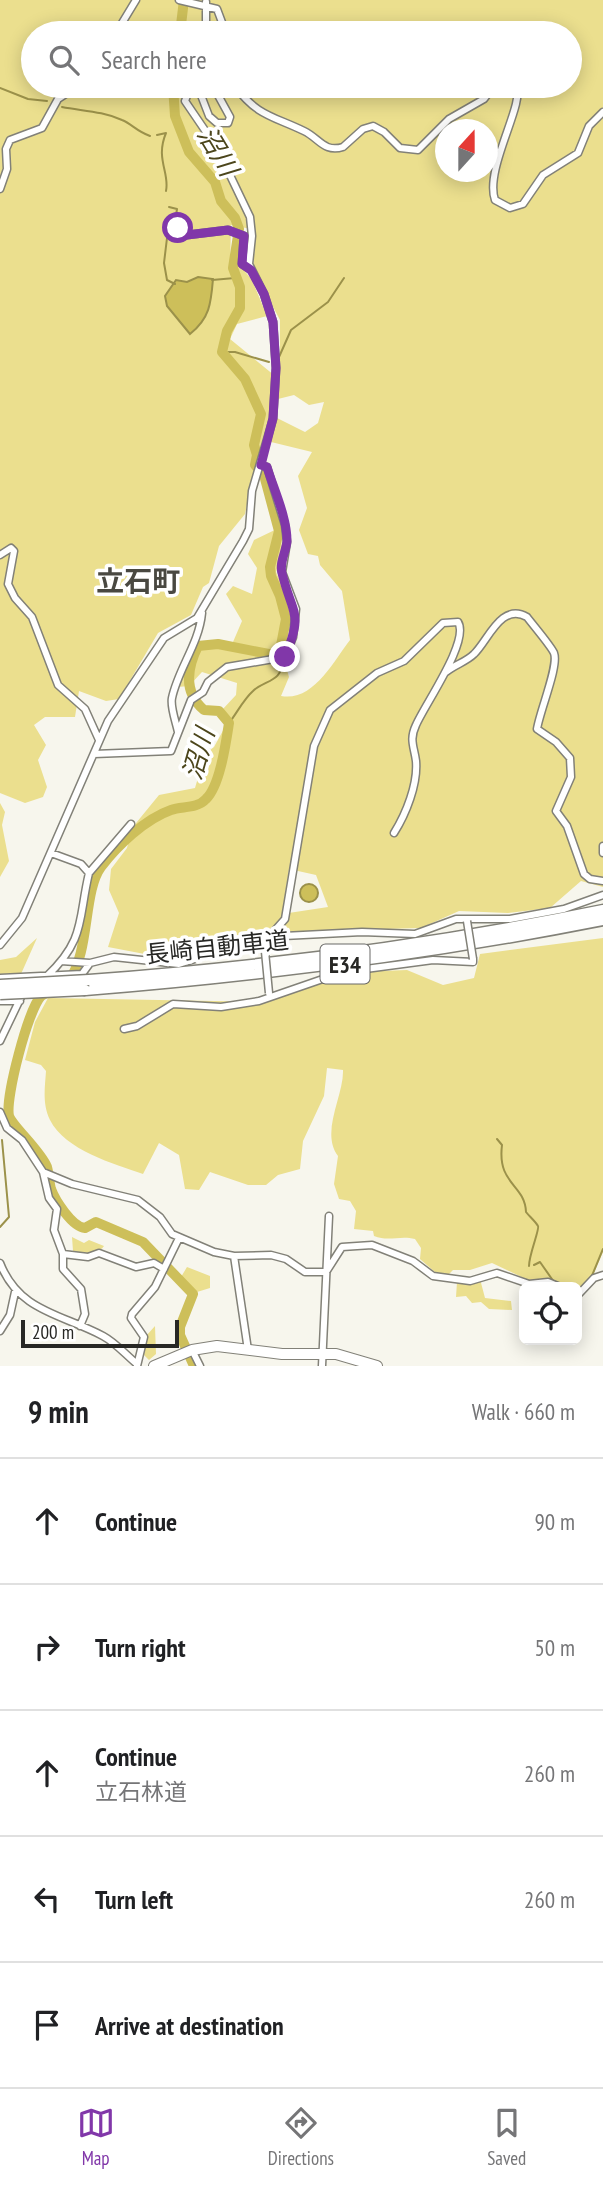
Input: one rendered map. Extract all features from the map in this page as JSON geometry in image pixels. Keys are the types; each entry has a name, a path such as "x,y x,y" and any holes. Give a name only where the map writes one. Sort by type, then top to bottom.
{"highway":[{"name":"長崎自動車道","path":"0,994 338,956 482,934 603,911"},
{"name":"長崎自動車道","path":"0,985 87,985 240,976 380,959 603,920"}],"main road":[{"path":"154,1366 192,1350 218,1346 350,1356 377,1366"}],"street":[{"path":"123,21 135,0"},
{"path":"179,0 206,2 217,9 224,21"},
{"path":"206,2 206,21"},
{"path":"0,189 8,169 6,149 10,140 42,128 60,98"},
{"path":"0,945 22,918 108,721 164,638 192,623 202,611 249,529 257,475 273,418 276,368 271,309 247,258 252,228 246,208 216,148 185,101 186,98"},
{"path":"202,98 209,116 217,123 228,123 230,117 220,98"},
{"path":"247,98 264,116 304,131 323,146 343,148 363,129 373,126 384,132 400,148 412,151 421,148 449,119 485,98"},
{"path":"519,98 501,146 493,188 495,200 505,207 515,208 523,204 542,175 578,153 589,126 603,112"},
{"path":"178,228 187,235 232,230 244,236 242,264 251,270"},
{"path":"94,754 171,751 193,698 227,667 285,657 293,637 296,610 282,572 287,542 285,525 267,467 261,465"},
{"path":"0,555 11,548 14,551 8,584 15,598 32,617 58,685 85,709 99,740"},
{"path":"178,733 172,698 177,673 198,633 202,611"},
{"path":"446,672 475,653 499,620 514,615 527,617 550,646 556,667 541,705 537,729 556,742 570,758 571,777 556,811 567,826 584,874 590,879 603,881"},
{"path":"270,996 266,938 285,919 314,746 330,710 377,673 404,661 443,623 454,621 460,623 460,633 446,672 412,735 411,743 416,762 414,783 394,833"},
{"path":"47,976 61,961 79,933 89,873 131,824"},
{"path":"603,846 603,853"},
{"path":"51,853 80,864 89,873"},
{"path":"61,961 86,962 114,957 179,964 266,938 362,932 389,936 415,934 467,919 510,919 564,909 603,895"},
{"path":"124,1029 137,1026 173,1004 221,1007 270,996 342,972 433,960 473,962 467,919"},
{"path":"0,978 78,974 85,971 86,962"},
{"path":"0,1041 20,1001 24,977"},
{"path":"0,1001 20,1001"},
{"path":"0,1112 7,1128 22,1140 43,1172 49,1198 57,1209 54,1230 63,1254 66,1274 81,1289 85,1314 80,1326"},
{"path":"0,1133 7,1128"},
{"path":"43,1172 72,1184 138,1199 160,1217 172,1234 179,1238 234,1256 273,1256 286,1259 299,1270 327,1272"},
{"path":"322,1366 329,1216"},
{"path":"0,1263 15,1292 109,1339 137,1365 144,1336 131,1318 132,1314 150,1295 179,1238"},
{"path":"327,1272 342,1247 372,1245 413,1261 433,1276 470,1281 497,1273 523,1282"},
{"path":"63,1254 88,1257 99,1253 136,1267 154,1263 165,1266"},
{"path":"234,1256 248,1350"},
{"path":"582,1291 594,1278 603,1275"},
{"path":"0,1331 10,1315 15,1292"},
{"path":"192,1350 200,1366"}],"shaded area":[{"path":"0,0 603,0 603,887 581,881 550,908 508,913 459,911 421,928 279,932 261,929 176,960 108,947 119,913 109,890 111,869 127,848 132,828 159,795 195,788 205,754 214,747 225,727 222,710 236,695 237,683 202,672 189,686 178,687 193,645 230,649 242,621 226,594 233,586 252,594 257,568 248,554 254,540 281,527 282,552 276,572 289,601 291,620 283,656 289,677 281,696 303,693 312,687 350,640 342,591 320,565 318,556 308,554 299,530 307,508 298,476 312,452 271,442 277,418 305,432 318,423 324,402 309,405 294,395 278,399 254,472 245,514 219,546 209,583 203,587 191,615 158,633 119,699 106,701 79,691 75,717 45,717 34,725 46,745 38,760 47,787 43,797 25,803 0,793","holes":["231,225 256,230 253,269 280,320 280,380 230,339 237,324 267,316 252,280 238,263 230,273","198,277 190,334 187,282","289,869 316,875 328,907 282,914"]},
{"path":"198,277 213,279 211,295 206,316 190,334 167,306 165,296 176,280 187,282"},
{"path":"0,803 5,812 2,825 9,861 0,877"},
{"path":"309,884 315,887 318,893 315,899 309,902 303,899 300,893 303,887"},
{"path":"37,938 21,974 0,975 0,960 16,957"},
{"path":"603,938 603,1252 593,1275 582,1287 582,1282 556,1282 551,1279 532,1282 492,1263 470,1270 453,1270 448,1275 436,1273 420,1259 421,1248 415,1239 379,1238 374,1236 373,1231 354,1229 356,1211 350,1201 339,1199 334,1184 338,1156 331,1136 343,1070 327,1068 324,1096 303,1141 300,1169 278,1175 266,1185 248,1185 210,1172 199,1190 185,1189 179,1155 159,1143 143,1174 91,1154 67,1140 57,1131 47,1114 46,1071 41,1065 25,1060 35,1022 48,998 263,1002 356,972 407,970 443,985 474,978 480,954"},
{"path":"72,1237 84,1243 89,1240 104,1246 94,1253 73,1251"},
{"path":"187,1267 210,1276 210,1288 197,1292 181,1277"},
{"path":"480,1279 485,1298 511,1301 512,1310 489,1309 481,1302 472,1303 466,1296 456,1297 457,1282"},
{"path":"155,1326 156,1354 149,1360 144,1355 146,1336"}],"waterway":[{"name":"沼川","path":"181,21 184,0"},
{"path":"0,88 21,96"},
{"path":"25,98 47,101"},
{"name":"沼川","path":"69,980 80,954 91,891 101,867 115,850 142,826 161,814 202,802 215,784 222,763 229,723 219,711 204,710 193,696 189,680 191,663 198,646 218,644 279,656 286,619 270,567 279,531 264,475 255,465 257,455 254,445 261,414 245,379 222,352 227,331 240,308 240,287 233,268 239,229 235,218 221,201 215,182 189,152 175,116 174,98"},
{"path":"62,107 114,117 150,136"},
{"path":"157,135 166,133 162,150 166,191"},
{"path":"169,207 177,209 175,222"},
{"path":"167,238 164,263 167,280 175,284"},
{"path":"212,280 235,278"},
{"path":"279,357 291,330 328,302 344,278"},
{"path":"222,352 235,352 269,362"},
{"path":"229,723 257,687 276,677 282,661"},
{"name":"沼川","path":"51,991 41,996 36,1004 24,1035 10,1092 9,1116 43,1160 53,1194 75,1223 85,1228 96,1222 143,1242 193,1294 180,1327 180,1335 194,1366"},
{"path":"497,1139 502,1145 503,1168 521,1195 526,1212 538,1226 529,1266"},
{"path":"0,1227 9,1217 2,1140"},
{"path":"591,1278 603,1249"},
{"path":"534,1265 540,1262 554,1282"}],"district":[{"name":"立石町","path":"138,580"}],"route":[{"path":"178,228 187,235 232,230 244,236 242,264 251,270 271,309 276,382 273,418 261,465 267,467 285,525 287,542 281,566 296,610 293,637 285,657"}]}
